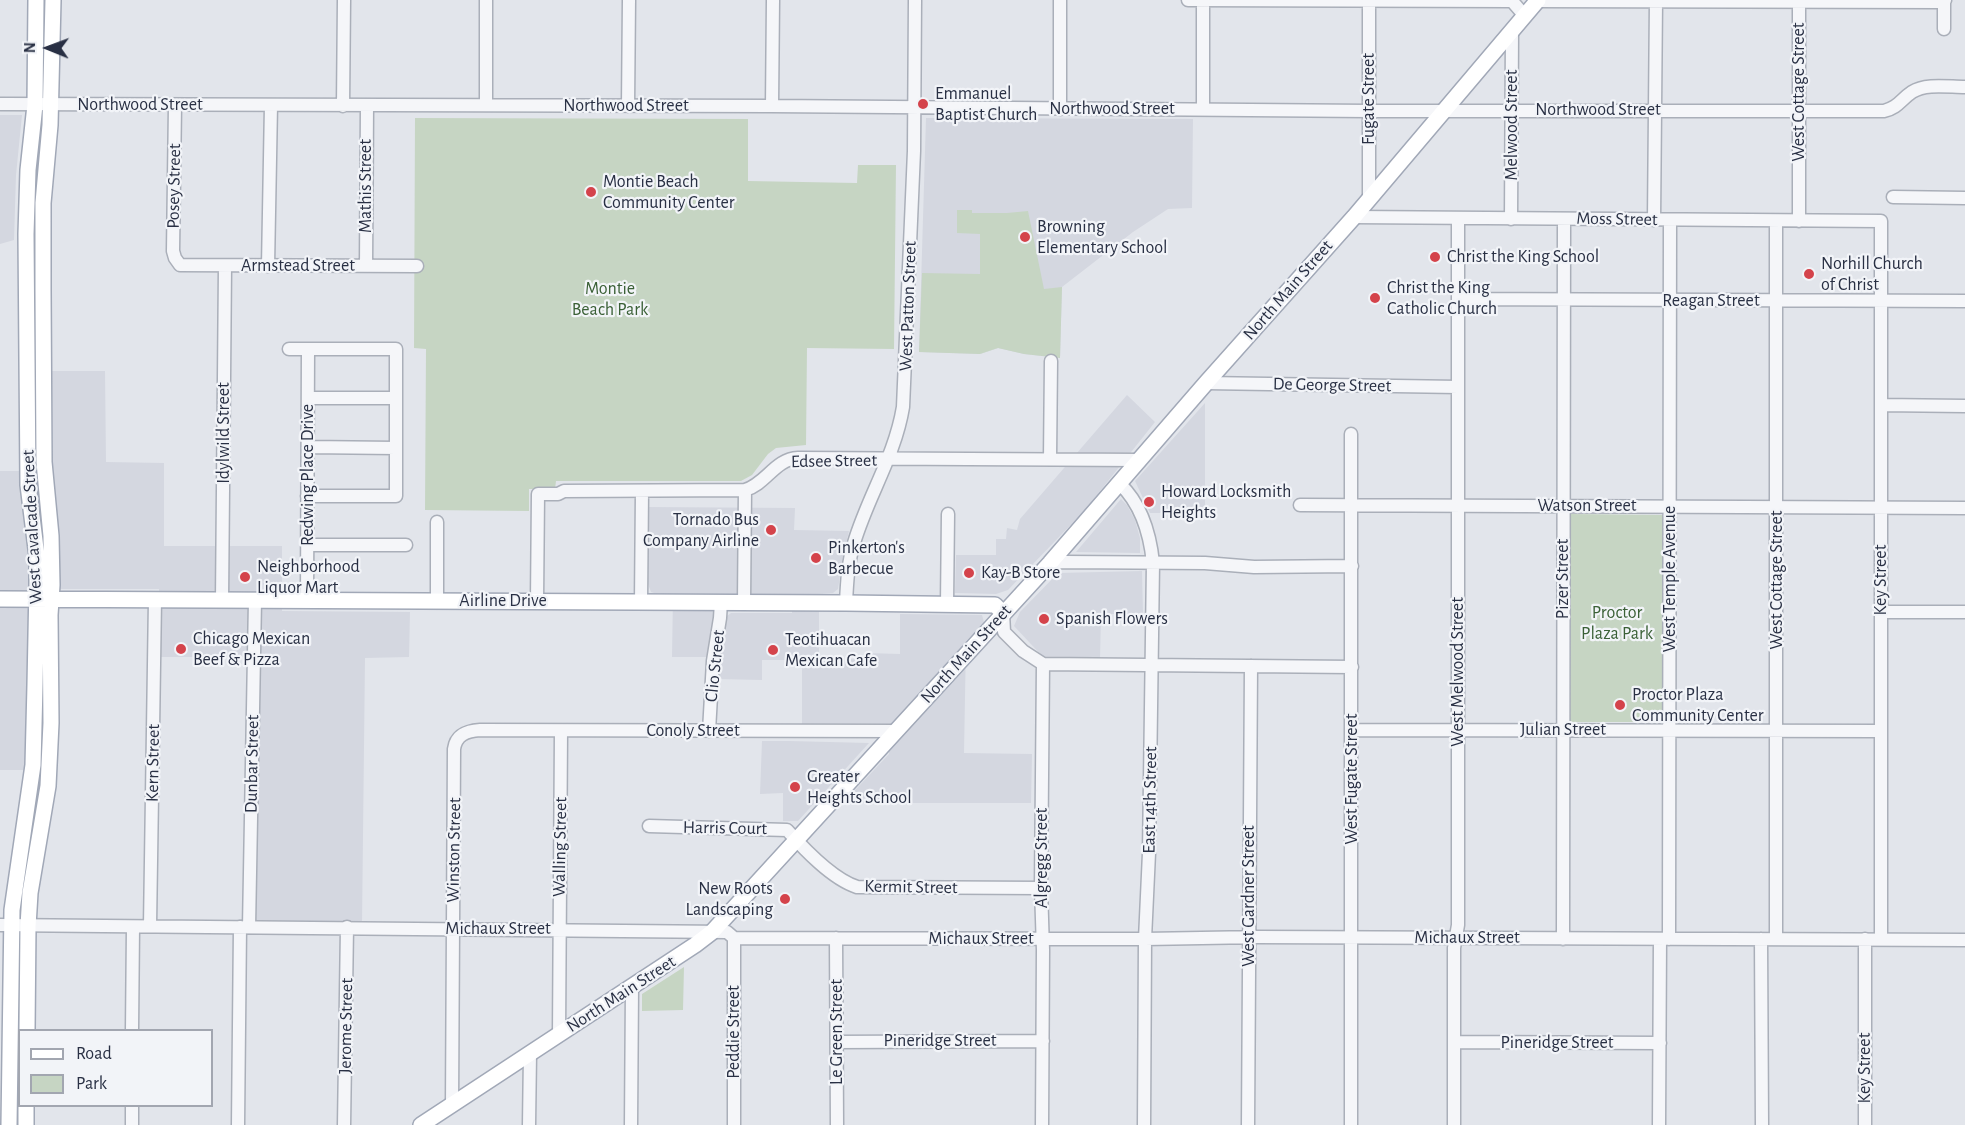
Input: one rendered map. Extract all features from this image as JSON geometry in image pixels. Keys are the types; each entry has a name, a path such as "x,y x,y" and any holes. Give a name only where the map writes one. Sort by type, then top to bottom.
{"main road":[{"name":"West Cavalcade Street","path":"27,1029 30,893 50,766 44,599 28,485 26,234 28,170 34,105 36,0"},
{"name":"West Cavalcade Street","path":"9,1125 6,925 26,820 33,765 44,599 51,536 43,431 43,203 51,105 53,0"},
{"name":"North Main Street","path":"425,1124 712,932 1050,563 1354,217 1538,1"},
{"path":"26,234 43,234"},
{"path":"26,309 30,309 33,316 34,358 43,366"},
{"path":"26,364 32,366 36,373 37,407 43,431"},
{"name":"Airline Drive","path":"0,599 947,604 995,605 1003,613"},
{"path":"33,765 50,766"},
{"path":"26,1107 26,1125"}],"street":[{"path":"343,106 344,0"},
{"path":"486,0 486,105"},
{"path":"628,106 629,0"},
{"path":"772,106 773,0"},
{"name":"West Patton Street","path":"846,603 854,542 864,513 889,460 901,419 905,378 914,108 915,0"},
{"path":"1060,0 1060,109"},
{"path":"1188,0 1512,1 1525,16"},
{"path":"1203,0 1203,109"},
{"name":"Fugate Street","path":"1369,0 1369,198"},
{"path":"1538,1 1944,1 1944,29"},
{"path":"1654,220 1656,1"},
{"name":"West Cottage Street","path":"1799,1 1799,221"},
{"name":"Melwood Street","path":"1511,219 1512,32"},
{"name":"Northwood Street","path":"0,104 772,106 1369,111 1884,111 1897,106 1918,89 1965,87"},
{"name":"Posey Street","path":"175,105 173,251 180,265"},
{"path":"268,266 271,105"},
{"name":"Mathis Street","path":"366,266 367,106"},
{"path":"1893,197 1965,198"},
{"name":"Moss Street","path":"1354,217 1881,221"},
{"name":"West Melwood Street","path":"1454,1125 1455,939 1458,925 1458,218"},
{"name":"Pizer Street","path":"1563,939 1564,219"},
{"name":"West Temple Avenue","path":"1659,1125 1670,730 1670,220"},
{"name":"West Cottage Street","path":"1776,221 1776,939"},
{"name":"Key Street","path":"1881,221 1881,939"},
{"name":"Armstead Street","path":"180,265 417,266"},
{"name":"Idylwild Street","path":"222,600 225,266"},
{"name":"Reagan Street","path":"1458,299 1965,301"},
{"path":"289,349 396,349 396,496 308,496"},
{"name":"Redwing Place Drive","path":"307,600 308,349"},
{"path":"1050,459 1051,361"},
{"name":"De George Street","path":"1206,383 1458,387"},
{"path":"308,398 396,398"},
{"path":"1881,405 1965,405"},
{"name":"West Fugate Street","path":"1351,1125 1352,434"},
{"path":"308,447 396,448"},
{"name":"Edsee Street","path":"745,490 753,487 778,465 791,458 1140,460"},
{"name":"East 14th Street","path":"1120,484 1137,505 1143,518 1153,563 1143,1125"},
{"path":"537,601 538,494 558,494 564,491 745,490 744,602"},
{"path":"641,602 642,491"},
{"name":"Watson Street","path":"1300,505 1965,508"},
{"path":"947,604 948,514"},
{"path":"437,522 437,601"},
{"path":"307,545 406,545"},
{"path":"1050,563 1205,563 1254,567 1352,566"},
{"name":"Kern Street","path":"150,926 155,599"},
{"name":"Dunbar Street","path":"238,1125 255,600"},
{"name":"Clio Street","path":"709,731 713,661 721,602"},
{"path":"1882,612 1965,612"},
{"path":"1003,613 1004,632 1023,651 1043,664 1352,667"},
{"name":"Algregg Street","path":"1042,1125 1043,664"},
{"name":"West Gardner Street","path":"1248,1125 1251,666"},
{"name":"Winston Street","path":"452,1105 455,746 459,737 465,733 474,730 489,730"},
{"name":"Conoly Street","path":"489,730 897,731"},
{"name":"Walling Street","path":"559,1035 561,730"},
{"name":"Julian Street","path":"1352,730 1881,731"},
{"name":"Harris Court","path":"649,826 782,829 787,830 796,841"},
{"name":"Kermit Street","path":"796,841 838,878 857,887 1041,888"},
{"name":"Michaux Street","path":"6,925 727,932 734,938 1965,940"},
{"path":"132,1029 133,927"},
{"name":"Jerome Street","path":"344,1125 347,927"},
{"name":"Peddie Street","path":"734,938 734,1125"},
{"name":"Le Green Street","path":"836,938 837,1125"},
{"path":"1761,939 1762,1125"},
{"name":"Key Street","path":"1865,939 1865,1125"},
{"path":"631,1125 632,987"},
{"name":"Pineridge Street","path":"837,1042 1043,1041"},
{"name":"Pineridge Street","path":"1454,1042 1660,1043"},
{"path":"530,1054 530,1125"},
{"path":"132,1107 132,1125"}],"shaded area":[{"path":"0,115 22,115 16,175 14,240 0,244"},
{"name":"Browning Elementary School","path":"926,118 1193,119 1192,208 1168,209 1133,232 1062,287 1060,358 998,348 980,354 919,352"},
{"path":"52,371 105,371 106,462 164,463 164,546 282,546 282,611 410,612 409,657 365,658 362,924 253,922 255,657 158,657 159,589 31,589 29,770 0,770 0,471 53,471"},
{"path":"1127,395 1155,422 1085,510 1008,590 996,594 955,593 956,555 996,555 996,539 1006,539 1007,528 1017,530 1020,519"},
{"path":"1205,403 1205,513 1150,513 1135,481"},
{"path":"1121,499 1135,520 1140,538 1140,553 1076,552"},
{"path":"648,507 795,508 794,530 849,531 838,589 833,593 819,594 819,660 866,659 866,653 900,654 900,614 982,615 984,622 966,641 964,753 1032,754 1031,803 843,803 889,754 889,728 802,728 802,660 762,660 762,680 716,679 724,621 727,616 731,613 792,613 792,595 717,594 716,625 711,657 672,657 673,595 651,592 648,584"},
{"path":"1142,571 1143,614 1101,614 1100,659 1044,658 1014,626 1020,612 1058,573"},
{"name":"Greater Heights School","path":"762,741 869,743 798,821 783,821 783,793 760,794"}],"green space":[{"name":"Montie Beach Park","path":"415,118 748,119 748,181 857,183 858,165 896,165 894,349 807,348 806,445 776,448 768,454 752,475 741,481 556,481 555,489 529,489 529,511 425,510 426,349 414,348"},
{"path":"957,210 972,210 972,213 1028,211 1044,289 1062,287 1060,358 998,348 980,354 919,352 922,273 980,274 980,234 957,233"},
{"name":"Proctor Plaza Park","path":"1571,514 1663,515 1663,722 1570,722"},
{"path":"684,967 683,1010 642,1011 642,994"}],"place":[{"name":"Emmanuel Baptist Church","path":"923,104"},
{"name":"Montie Beach Community Center","path":"591,192"},
{"name":"Browning Elementary School","path":"1025,237"},
{"name":"Christ the King School","path":"1435,257"},
{"name":"Norhill Church of Christ","path":"1809,274"},
{"name":"Christ the King Catholic Church","path":"1375,298"},
{"name":"Howard Locksmith Heights","path":"1149,502"},
{"name":"Tornado Bus Company Airline","path":"771,530"},
{"name":"Pinkerton's Barbecue","path":"816,558"},
{"name":"Kay-B Store","path":"969,573"},
{"name":"Neighborhood Liquor Mart","path":"245,577"},
{"name":"Spanish Flowers","path":"1044,619"},
{"name":"Chicago Mexican Beef & Pizza","path":"181,649"},
{"name":"Teotihuacan Mexican Cafe","path":"773,650"},
{"name":"Proctor Plaza Community Center","path":"1620,705"},
{"name":"Greater Heights School","path":"795,787"},
{"name":"New Roots Landscaping","path":"785,899"}]}
